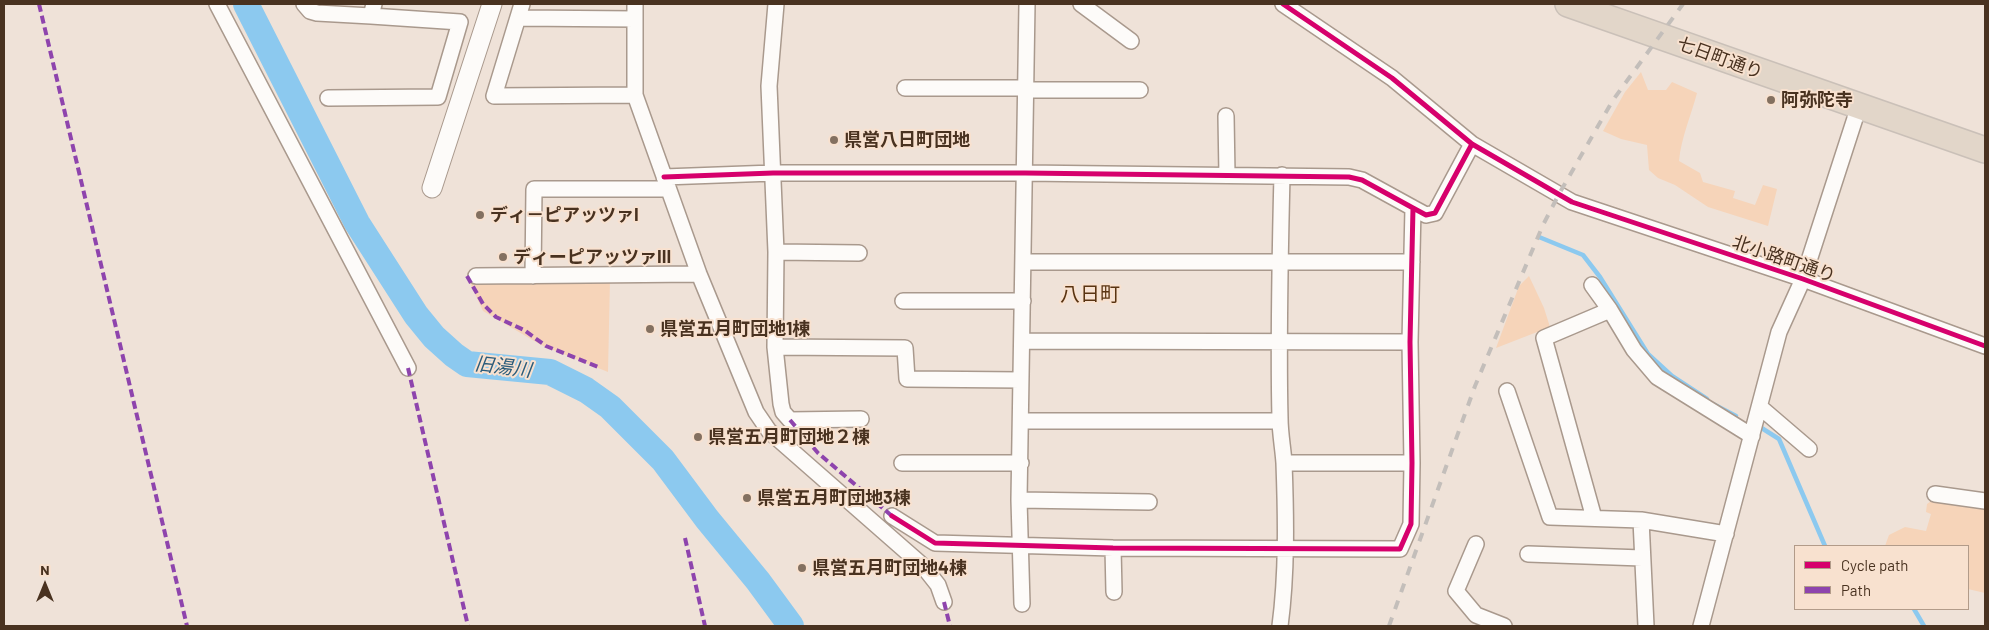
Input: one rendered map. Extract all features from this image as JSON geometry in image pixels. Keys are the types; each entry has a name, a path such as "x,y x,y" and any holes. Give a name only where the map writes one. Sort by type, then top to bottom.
{"highway":[{"name":"七日町通り","path":"1568,4 1985,150"}],"street":[{"path":"217,4 408,368"},
{"path":"304,4 310,11 316,13 372,10 460,22 438,97 328,98"},
{"path":"432,188 492,4"},
{"path":"776,4 769,86 776,252 775,347 781,404 783,412 790,420 861,419"},
{"path":"1022,604 1019,500 1024,262 1026,4"},
{"path":"1081,4 1131,41"},
{"name":"北小路町通り","path":"1284,4 1392,78 1472,144 1572,202 1802,279 1985,346"},
{"path":"635,95 494,96 520,11 635,11 635,95 699,274 756,412 769,431 923,566 938,585 944,602"},
{"path":"905,88 1140,90"},
{"path":"1701,626 1779,332 1802,279 1859,106"},
{"path":"1226,116 1227,175"},
{"path":"533,276 534,188 666,183 773,173 1282,175 1349,177 1362,180 1426,214 1435,213 1472,144"},
{"path":"1280,626 1284,594 1284,463 1280,421 1279,340 1282,175"},
{"path":"892,516 935,543 1113,548 1400,549 1411,524 1410,342 1413,208"},
{"path":"776,252 858,254"},
{"path":"1024,262 1412,262"},
{"path":"476,276 699,274"},
{"path":"1592,285 1610,310 1634,350 1657,378 1752,436"},
{"path":"903,301 1023,301"},
{"path":"1594,518 1544,338 1610,310"},
{"path":"1022,341 1279,340 1410,342"},
{"path":"775,347 905,348 907,379 1021,380"},
{"path":"1507,391 1550,517 1641,520 1726,534"},
{"path":"1760,407 1809,449"},
{"path":"1021,421 1280,421"},
{"path":"902,463 1020,463"},
{"path":"1284,463 1412,463"},
{"path":"1936,494 1985,501"},
{"path":"1019,500 1149,502"},
{"path":"1641,520 1646,626"},
{"path":"1476,544 1456,590 1476,615 1504,626"},
{"path":"1113,548 1114,592"},
{"path":"1528,554 1642,558"}],"shaded area":[{"path":"1641,72 1648,90 1666,90 1672,82 1697,93 1684,135 1679,161 1700,173 1703,182 1735,191 1733,198 1755,205 1763,185 1777,189 1768,226 1708,207 1675,185 1658,178 1649,170 1647,145 1621,139 1603,131 1625,92"},
{"path":"1529,276 1544,308 1550,327 1496,348 1519,286"},
{"path":"468,279 610,279 608,372 541,345 483,311"},
{"path":"1934,499 1985,508 1985,593 1969,589 1969,545 1885,545 1889,535 1905,527 1926,531 1931,514 1926,512 1927,504"}],"waterway":[{"name":"旧湯川","path":"246,4 357,223 416,315 434,337 467,364 550,372 586,390 610,407 663,460 791,626"},
{"path":"1539,237 1583,255 1600,277 1648,354 1672,376 1707,399"},
{"path":"1713,404 1736,416"},
{"path":"1760,427 1779,439 1825,545"},
{"path":"1915,610 1924,626"}],"railway":[{"path":"1389,626 1475,386 1543,225 1613,100 1683,4"}],"marked path":[{"path":"39,4 187,626"},
{"path":"467,276 483,304 496,317 524,330 546,346 598,367"},
{"path":"408,368 468,626"},
{"path":"790,420 818,453 892,516"},
{"path":"685,538 705,626"},
{"path":"944,602 950,626"}],"cycle path":[{"path":"1283,4 1392,78 1472,144 1572,202 1803,279 1985,346"},
{"path":"892,516 935,543 1113,548 1400,549 1411,524 1410,342 1413,208 1426,215 1435,213 1472,144"},
{"path":"664,177 773,173 1025,173 1349,177 1362,180 1413,208"}],"place":[{"name":"阿弥陀寺","path":"1771,100"},
{"name":"県営八日町団地","path":"834,140"},
{"name":"ディ－ピアッツァI","path":"480,215"},
{"name":"ディーピアッツァIII","path":"503,257"},
{"name":"県営五月町団地1棟","path":"650,329"},
{"name":"県営五月町団地２棟","path":"698,437"},
{"name":"県営五月町団地3棟","path":"747,498"},
{"name":"県営五月町団地4棟","path":"802,568"}],"district":[{"name":"八日町","path":"1090,294"}]}
